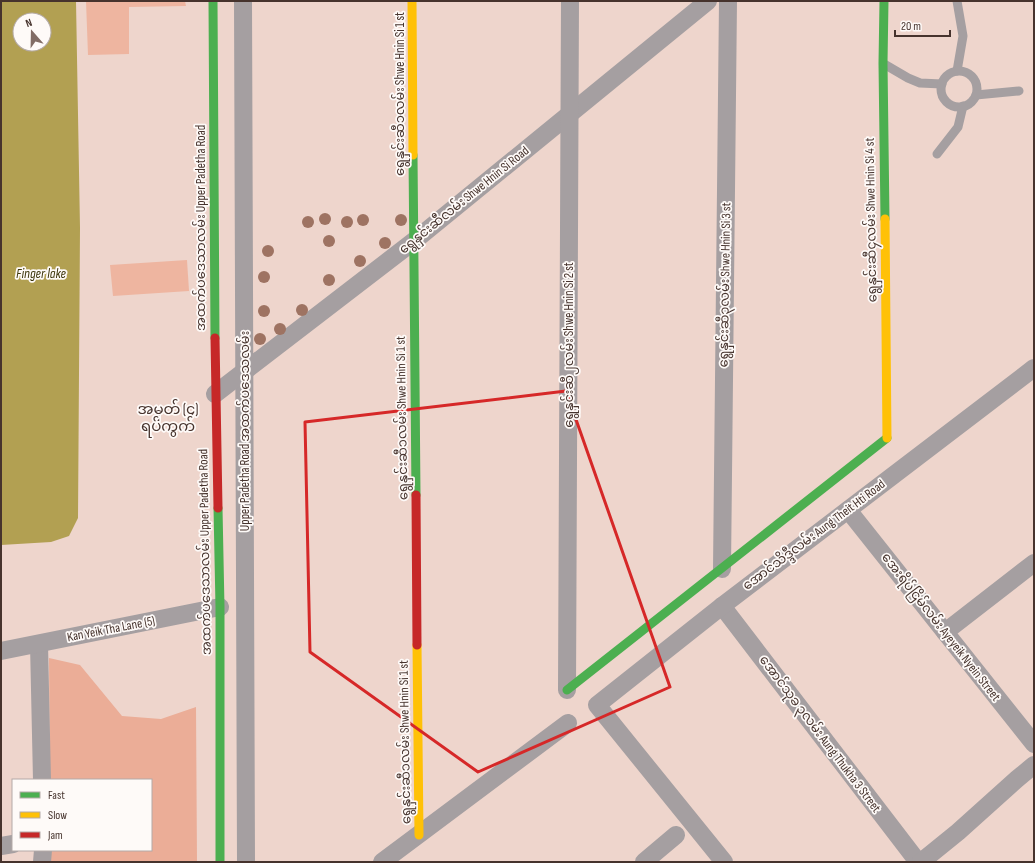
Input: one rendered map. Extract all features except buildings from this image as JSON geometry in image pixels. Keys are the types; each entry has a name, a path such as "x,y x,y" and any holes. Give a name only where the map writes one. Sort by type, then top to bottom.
{"street":[{"name":"အထက်ပဒေသာလမ်း Upper Padetha Road","path":"213,1 215,394 220,607 220,862"},
{"name":"Upper Padetha Road အထက်ပဒေသလမ်း","path":"243,1 246,862"},
{"name":"ရွေနှင်းဆီ၁လမ်း Shwe Hnin Si 1 st","path":"412,1 419,835"},
{"name":"ရွေနှင်းဆီ၂လမ်း Shwe Hnin Si 2 st","path":"567,690 570,1"},
{"name":"ရွေနှင်းဆီလမ်း Shwe Hnin Si Road","path":"215,394 414,241 708,1"},
{"name":"ရွေနှင်းဆီ၃လမ်း Shwe Hnin Si 3 st","path":"722,569 728,1"},
{"name":"ရွေနှင်းဆီ၄လမ်း Shwe Hnin Si 4 st","path":"722,569 887,439 883,63 884,1"},
{"name":"အောင်သိဒ္ဒီလမ်း Aung Theit Hti Road","path":"724,862 597,705 722,606 1034,368"},
{"name":"အေးရိပ်ငြိမ်လမ်း Ayeyeik Nyein Street","path":"848,510 1034,744"},
{"path":"945,632 1034,563"},
{"path":"567,690 722,569"},
{"name":"အောင်သုခ ၃လမ်း Aung Thukha 3 Street","path":"722,606 919,862"},
{"name":"Kan Yeik Tha Lane (5)","path":"1,651 220,607"},
{"path":"40,644 42,779"},
{"path":"382,862 568,723"},
{"path":"919,862 958,832 1034,765"},
{"path":"644,862 676,835"},
{"path":"1,846 12,844"},
{"path":"42,862 43,851"}],"lane":[{"path":"957,1 963,36 957,71"},
{"path":"883,63 908,78 920,83 942,84"},
{"path":"957,71 966,72 973,78 977,86 976,95 971,102 963,106 954,106 946,101 941,93 942,84 947,75 957,71"},
{"path":"976,95 1019,91"},
{"path":"937,154 958,127 963,106"}],"highlighted area":[{"path":"566,391 670,687 478,772 310,652 305,422"}],"shaded area":[{"path":"86,1 185,1 186,6 129,7 129,54 88,55"},
{"path":"187,260 189,291 113,296 110,265"},
{"path":"49,658 80,665 122,716 161,719 196,707 197,862 50,862 50,851 152,851 152,779 50,779"}],"water":[{"name":"Finger lake","path":"1,1 76,1 80,228 78,518 69,536 51,542 1,545"}],"traffic: fast":[{"path":"213,1 215,338"},
{"path":"884,1 883,63 885,219"},
{"path":"413,155 416,495"},
{"path":"567,690 887,438"},
{"path":"218,508 220,607 220,862"}],"traffic: slow":[{"path":"412,1 413,155"},
{"path":"885,219 887,438"},
{"path":"417,645 419,835"}],"traffic: jam":[{"path":"215,338 218,508"},
{"path":"416,495 417,645"}],"district":[{"name":"အမှတ် (၄) ရပ်ကွက်","path":"168,418"}]}
